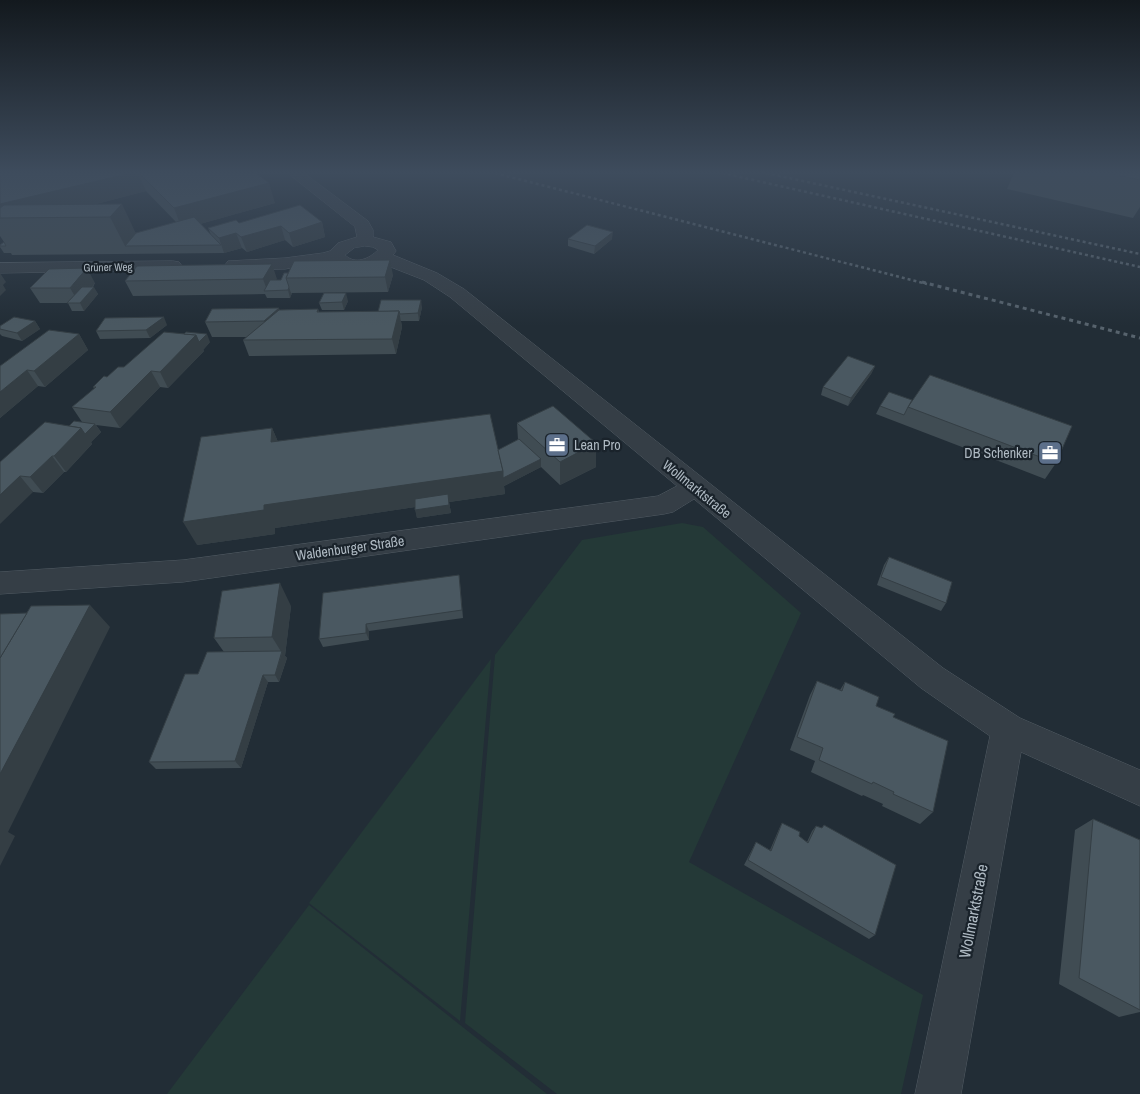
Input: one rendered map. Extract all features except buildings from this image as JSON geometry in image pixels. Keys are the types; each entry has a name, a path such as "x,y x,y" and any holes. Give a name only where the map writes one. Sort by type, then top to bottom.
{"street":[{"path":"362,224 365,230 365,241"},
{"path":"214,266 282,265 314,261 336,255 338,250 345,246 365,241 376,242 385,246 387,252 383,258 361,265 339,261 336,255"},
{"name":"Wollmarktstraße","path":"383,258 420,270 446,285 932,678 1008,728 1140,788"},
{"name":"Grüner Weg","path":"0,268 194,266"},
{"name":"Waldenburger Straße","path":"0,583 183,571 233,565 664,505 695,487"},
{"name":"Wollmarktstraße","path":"938,1094 1008,728"}],"green space":[{"path":"682,523 703,527 801,613 689,862 923,995 901,1094 557,1094 465,1023 495,655 582,540"},
{"path":"491,659 460,1021 309,903"},
{"path":"309,905 547,1094 167,1094"}],"railway":[{"path":"694,224 927,284"},
{"path":"949,224 1140,267"},
{"path":"1002,224 1140,254"},
{"path":"922,282 1140,338"}],"place":[{"name":"Lean Pro","path":"557,445"},
{"name":"DB Schenker","path":"1050,453"}]}
